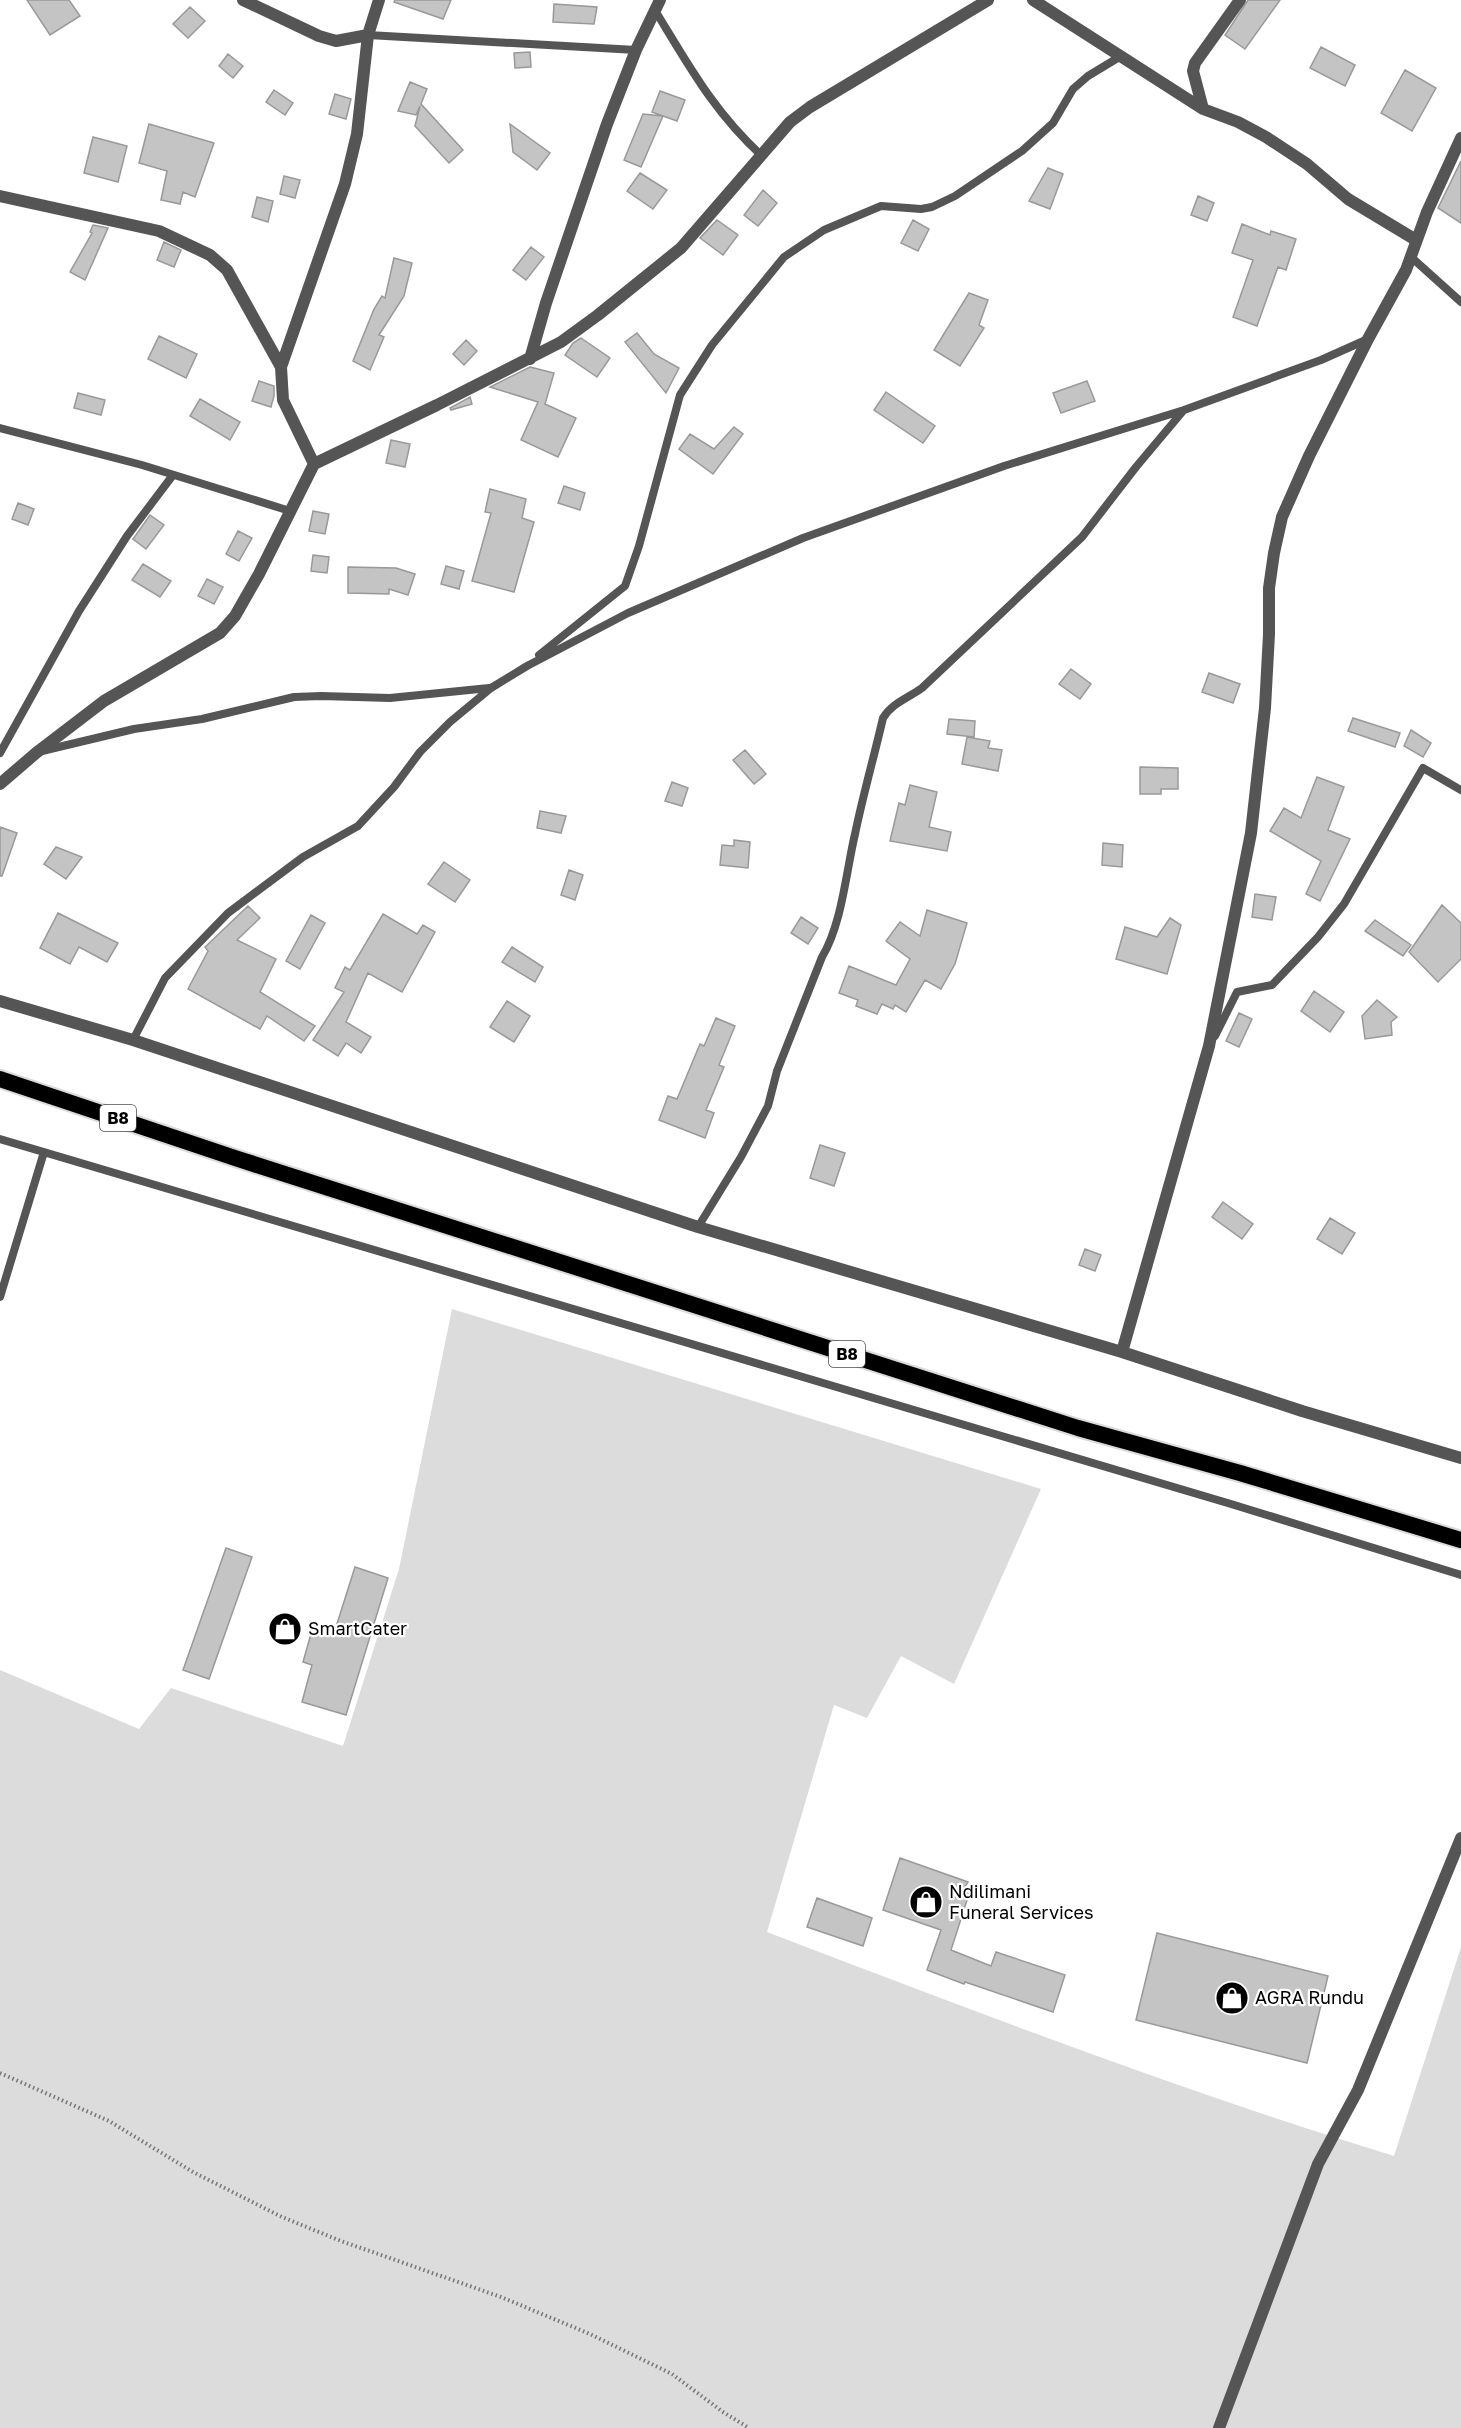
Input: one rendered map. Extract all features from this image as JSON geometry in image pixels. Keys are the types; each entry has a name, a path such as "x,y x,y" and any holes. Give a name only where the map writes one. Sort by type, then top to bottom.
{"highway":[{"name":"B8","path":"0,1078 235,1158 1078,1428 1229,1470 1461,1540"},
{"name":"B8","path":"0,1090 235,1158"}],"street":[{"path":"243,0 318,36 336,41 368,35"},
{"path":"314,464 283,400 281,367 345,184 357,134 368,35 379,0"},
{"path":"0,784 104,701 220,633 235,616 259,574 314,464 561,342 681,248 790,122 810,107 988,0"},
{"path":"1033,0 1203,109 1238,122 1266,137 1307,164 1348,199 1416,240"},
{"path":"1203,109 1193,71 1195,63 1240,0"},
{"path":"530,359 546,303 607,124 636,51 658,6"},
{"path":"1122,1352 1209,1046 1251,834 1265,708 1269,588 1282,517 1368,339 1411,257 1416,240 1461,138"},
{"path":"0,196 159,231 210,255 227,270 281,367"},
{"path":"0,1001 133,1040 698,1227 1122,1352 1302,1411 1461,1458"},
{"path":"1219,2428 1318,2164 1358,2090 1461,1838"}],"lane":[{"path":"658,6 711,101 736,132 762,156"},
{"path":"368,35 636,51"},
{"path":"527,666 625,586 639,546 680,395 712,345 783,257 824,230 880,206 932,207 955,196 1022,151 1053,123 1073,89 1088,76 1120,56"},
{"path":"1411,257 1461,302"},
{"path":"133,1040 165,978 228,913 303,856 358,826 394,787 420,752 450,722 490,688 527,666 628,613 803,538 1004,466 1184,410 1321,360 1368,339"},
{"path":"698,1227 741,1157 768,1106 777,1071 822,957 828,948 836,924 855,830 883,718 887,711 894,704 922,688 1082,537 1184,410"},
{"path":"0,428 142,465 290,511"},
{"path":"0,753 79,611 127,536 173,475"},
{"path":"36,753 134,729 202,718 294,697 390,698 490,688"},
{"path":"1209,1046 1237,992 1272,986 1318,937 1344,904 1423,768 1461,790"},
{"path":"0,1139 1221,1501 1461,1575"},
{"path":"0,1298 44,1152"}],"path":[{"path":"0,2073 109,2121 193,2172 282,2217 341,2241 501,2297 590,2334 672,2373 723,2412 749,2428"}],"shaded area":[{"path":"452,1309 1041,1489 954,1684 901,1656 867,1718 834,1705 767,1932 1157,2077 1394,2156 1461,1947 1461,2428 0,2428 0,1670 139,1729 171,1688 343,1746 399,1569"}],"building":[{"path":"27,0 69,0 80,16 50,35"},
{"path":"395,0 451,0 443,19 394,2"},
{"path":"1248,0 1280,0 1245,49 1225,35"},
{"path":"554,4 597,7 594,24 553,22"},
{"path":"190,7 205,21 188,38 173,24"},
{"path":"1321,47 1355,65 1345,86 1310,68"},
{"path":"530,52 531,67 515,68 514,53"},
{"path":"228,54 243,66 233,78 219,66"},
{"path":"1405,70 1436,88 1412,131 1381,113"},
{"path":"410,82 427,89 421,104 463,150 449,163 415,126 420,106 416,115 398,111"},
{"path":"274,90 293,103 285,115 266,102"},
{"path":"660,91 685,100 677,121 652,112"},
{"path":"335,94 351,99 346,119 329,114"},
{"path":"643,114 663,116 641,167 624,160"},
{"path":"149,124 214,143 195,197 183,192 180,204 161,200 167,171 139,163"},
{"path":"510,124 550,153 537,170 513,152"},
{"path":"93,137 127,146 118,182 84,173"},
{"path":"1461,161 1461,223 1438,208"},
{"path":"1048,168 1063,174 1050,209 1029,201"},
{"path":"640,173 667,190 653,209 627,191"},
{"path":"284,176 300,180 295,198 280,194"},
{"path":"763,190 777,203 758,226 744,215"},
{"path":"1198,196 1214,203 1207,221 1191,215"},
{"path":"257,197 273,201 268,222 252,217"},
{"path":"717,220 738,235 723,255 700,238"},
{"path":"913,220 929,229 918,251 901,243"},
{"path":"1242,224 1270,235 1271,231 1296,239 1286,270 1278,267 1257,326 1233,317 1253,260 1232,253"},
{"path":"93,225 108,228 85,280 70,272 92,233 90,232"},
{"path":"164,242 181,250 174,267 157,260"},
{"path":"531,247 544,257 526,280 513,270"},
{"path":"394,258 412,263 404,296 379,335 384,337 370,370 353,361 374,309 382,296 385,298"},
{"path":"969,293 988,300 979,325 984,328 960,366 934,350"},
{"path":"637,333 654,354 679,368 666,393 625,342"},
{"path":"159,336 197,354 186,378 148,359"},
{"path":"581,338 610,358 597,377 565,355 573,343"},
{"path":"466,340 477,351 464,365 453,354"},
{"path":"530,367 554,373 545,404 576,418 558,457 521,440 538,402 490,387"},
{"path":"259,381 274,386 271,407 252,401"},
{"path":"1087,381 1095,401 1061,413 1053,393"},
{"path":"886,392 935,426 923,443 874,410"},
{"path":"78,393 105,400 101,415 74,408"},
{"path":"470,397 472,404 451,410 450,408"},
{"path":"200,399 240,422 230,440 190,416"},
{"path":"734,427 743,434 713,474 679,449 690,434 714,449"},
{"path":"391,440 410,444 405,467 386,463"},
{"path":"564,486 585,493 580,510 558,503"},
{"path":"490,489 526,499 522,518 534,522 514,592 472,581 491,513 485,512"},
{"path":"18,503 34,509 28,525 12,519"},
{"path":"313,511 329,514 325,534 309,531"},
{"path":"150,515 164,525 146,549 133,539"},
{"path":"238,531 252,538 239,561 226,554"},
{"path":"313,555 329,557 327,573 311,571"},
{"path":"143,564 171,581 160,597 132,580"},
{"path":"446,566 464,571 459,589 441,584"},
{"path":"348,567 396,568 415,574 408,595 389,589 389,594 348,593"},
{"path":"207,579 223,587 214,604 198,596"},
{"path":"1071,669 1091,684 1080,699 1059,684"},
{"path":"1209,673 1240,684 1233,703 1202,692"},
{"path":"1353,718 1400,733 1395,747 1348,731"},
{"path":"949,719 975,721 974,737 947,734"},
{"path":"1411,730 1431,743 1423,757 1404,746"},
{"path":"967,737 990,741 988,748 1002,750 998,771 962,764"},
{"path":"745,750 766,774 754,784 733,760"},
{"path":"1140,767 1178,768 1178,789 1161,789 1161,794 1140,794"},
{"path":"1317,777 1344,787 1328,830 1350,839 1320,901 1306,894 1321,861 1270,831 1284,808 1301,818"},
{"path":"672,782 688,788 682,806 665,801"},
{"path":"910,785 937,792 929,827 951,832 947,851 890,841 899,803 905,805"},
{"path":"540,811 566,816 561,833 537,828"},
{"path":"0,827 17,833 2,876 0,876"},
{"path":"734,840 750,842 748,868 720,865 722,845 734,846"},
{"path":"1103,843 1123,845 1122,867 1102,865"},
{"path":"56,847 82,857 66,879 44,864"},
{"path":"444,862 470,880 455,902 428,884"},
{"path":"569,870 583,875 575,900 561,895"},
{"path":"1255,894 1276,897 1272,920 1252,917"},
{"path":"1442,905 1461,923 1461,959 1438,982 1409,952"},
{"path":"248,906 260,918 237,940 276,959 260,992 315,1026 304,1041 267,1016 260,1029 188,989 208,951 205,947"},
{"path":"927,910 967,923 955,964 941,989 925,980 906,1012 895,1005 893,1009 882,1004 877,1014 856,1006 858,1000 839,993 849,966 896,985 910,959 886,941 900,922 920,936"},
{"path":"58,913 118,943 107,962 79,947 70,964 40,948"},
{"path":"383,914 417,934 423,925 435,932 402,992 368,973 346,1022 371,1037 361,1053 346,1043 338,1056 313,1040 344,992 335,988 345,967 350,970"},
{"path":"311,915 325,923 300,969 286,961"},
{"path":"801,917 818,928 808,944 791,933"},
{"path":"1170,918 1181,925 1167,974 1116,959 1125,927 1157,937"},
{"path":"1375,920 1411,945 1403,956 1365,931"},
{"path":"512,947 543,967 535,982 502,962"},
{"path":"1314,991 1344,1012 1330,1032 1301,1011"},
{"path":"1377,1000 1397,1017 1391,1022 1392,1035 1365,1039 1362,1016"},
{"path":"507,1001 530,1016 514,1042 490,1027"},
{"path":"1239,1013 1252,1019 1239,1047 1226,1041"},
{"path":"716,1018 735,1026 719,1065 724,1067 706,1110 714,1113 705,1138 659,1120 668,1096 677,1099 700,1044 704,1046"},
{"path":"820,1145 845,1153 834,1186 810,1178"},
{"path":"1223,1202 1253,1224 1242,1239 1212,1217"},
{"path":"1330,1218 1355,1233 1342,1254 1317,1239"},
{"path":"1085,1249 1101,1255 1095,1271 1079,1265"},
{"path":"226,1548 252,1557 209,1679 183,1670"},
{"path":"355,1567 388,1578 346,1715 302,1702 312,1665 303,1662 314,1623 335,1630"},
{"path":"900,1858 968,1882 963,1890 969,1894 951,1950 991,1966 996,1952 1065,1975 1053,2012 927,1970 941,1930 883,1910"},
{"path":"817,1898 872,1918 863,1946 807,1927"},
{"name":"AGRA Rundu","path":"1157,1933 1328,1976 1307,2063 1136,2020"}],"place":[{"name":"SmartCater","path":"285,1629"},
{"name":"Ndilimani Funeral Services","path":"926,1902"},
{"name":"AGRA Rundu","path":"1232,1998"}]}
